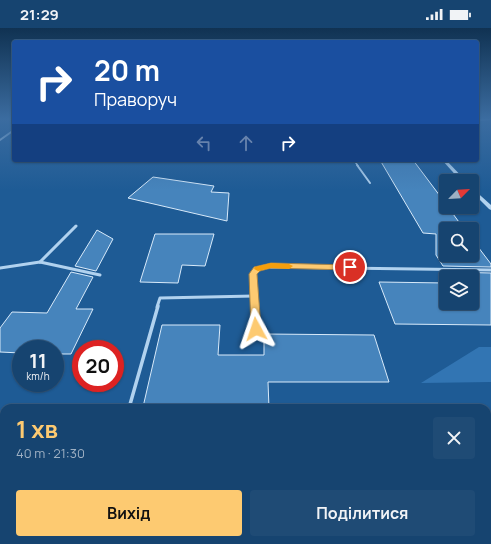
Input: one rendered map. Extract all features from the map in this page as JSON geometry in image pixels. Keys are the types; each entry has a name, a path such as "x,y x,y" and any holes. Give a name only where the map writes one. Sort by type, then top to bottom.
{"street":[{"path":"446,162 457,174"},
{"path":"479,196 491,208"}],"lane":[{"path":"355,162 370,183"},
{"path":"40,262 76,226"},
{"path":"0,268 40,262 100,275"},
{"path":"256,329 253,274 257,269 271,266 491,270"},
{"path":"130,404 160,298 254,296"}],"shaded area":[{"path":"479,347 491,347 491,382 421,383"}],"building":[{"path":"381,162 414,162 439,195 439,214 453,214 459,222 439,222 439,260 436,255 436,234 423,233"},
{"path":"153,177 214,186 211,192 229,193 227,221 128,198"},
{"path":"97,230 113,239 96,271 75,266"},
{"path":"155,234 214,234 205,266 182,265 178,283 140,282"},
{"path":"479,248 491,264 491,267 443,266 440,262 479,262"},
{"path":"71,272 93,277 76,309 93,309 78,340 72,340 71,354 64,354 64,340 12,340 12,353 0,352 0,328 12,312 47,313"},
{"path":"479,273 491,273 491,325 395,324 379,282 439,283 439,310 479,310"},
{"path":"162,325 220,325 218,355 264,355 264,334 374,335 389,382 268,382 269,404 144,404"}],"slow traffic":[{"path":"258,269 271,266 289,266"}],"route":[{"path":"256,329 253,274 257,269 271,266 350,267"}]}
